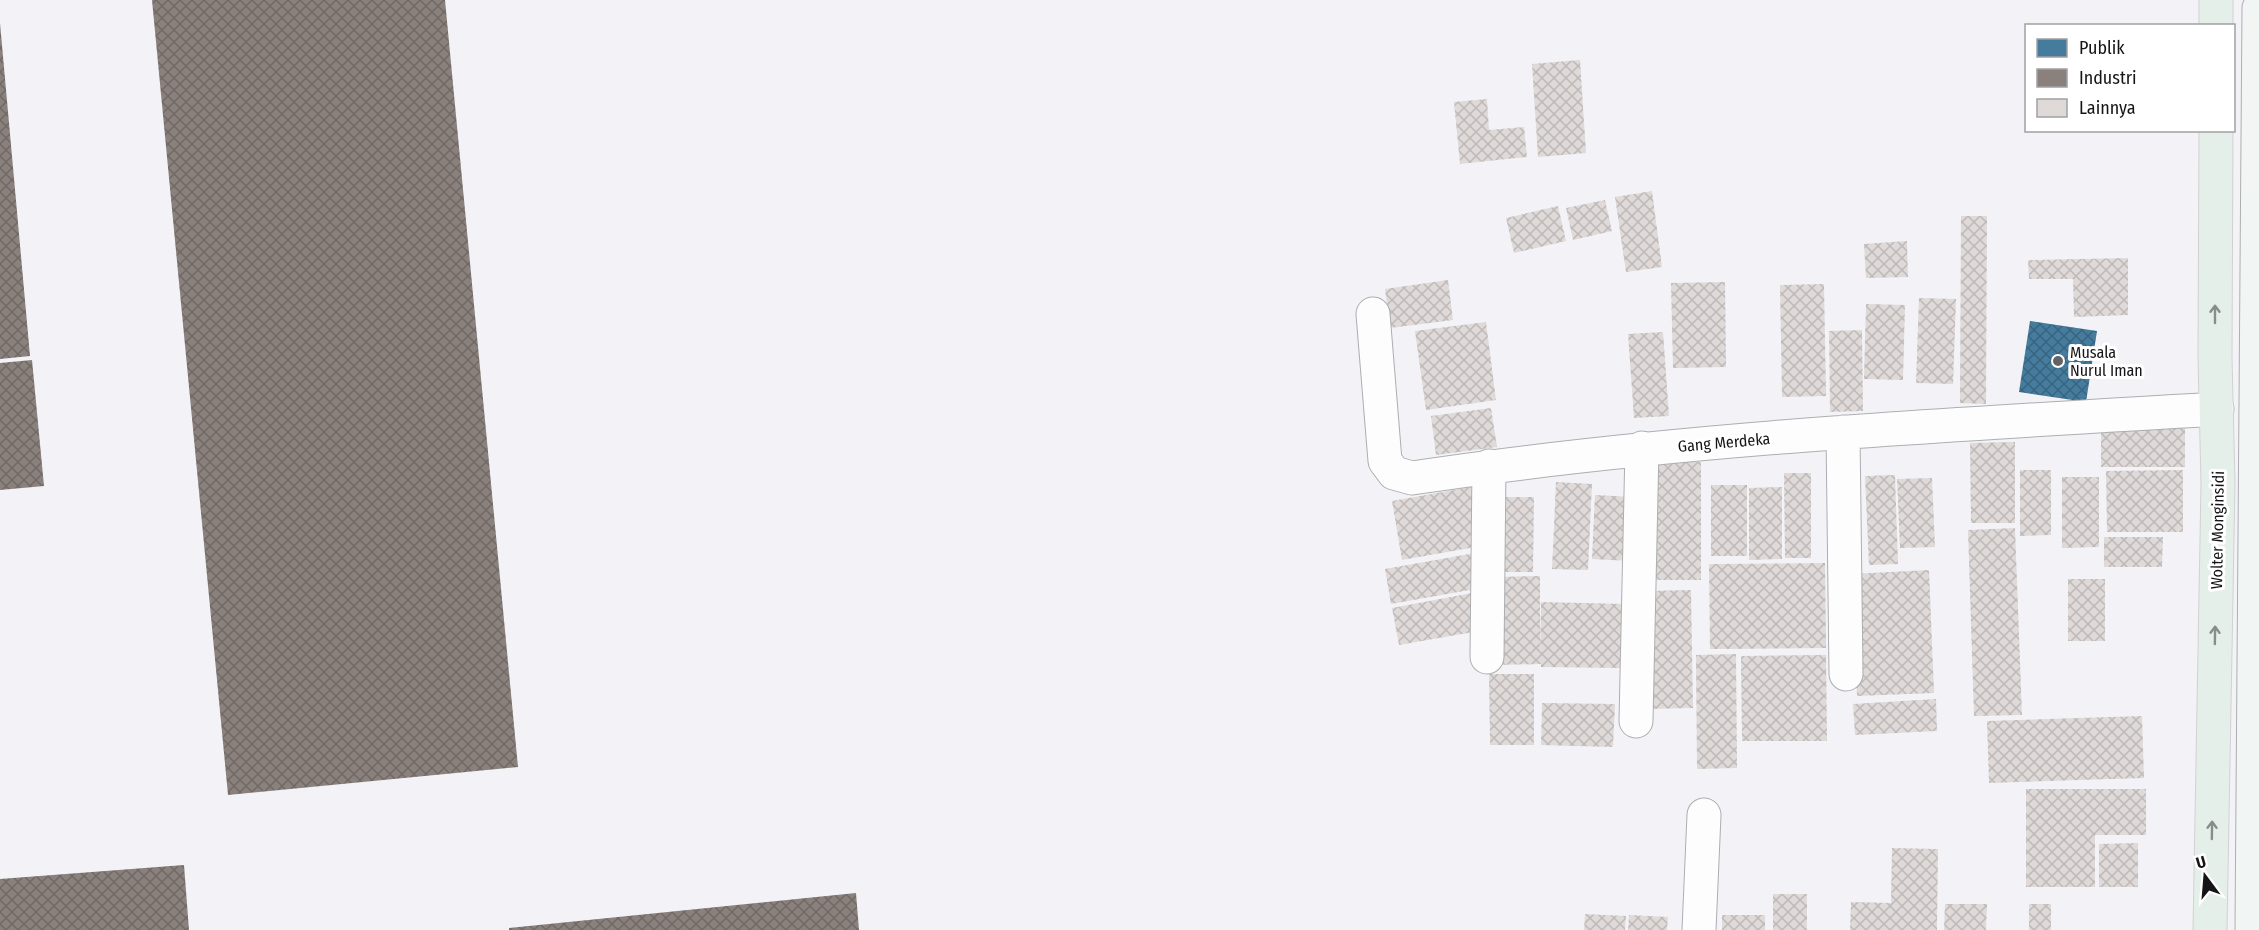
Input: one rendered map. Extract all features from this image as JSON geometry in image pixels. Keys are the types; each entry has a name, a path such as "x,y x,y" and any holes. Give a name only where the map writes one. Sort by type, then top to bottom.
{"main road":[{"path":"2216,0 2216,24"},
{"path":"2252,930 2259,8"},
{"name":"Wolter Monginsidi","path":"2210,930 2217,409 2215,358 2216,132"},
{"path":"2215,358 2255,357"}],"street":[{"name":"Gang Merdeka","path":"1372,314 1385,461 1394,473 1412,478 1490,466 1642,448 1843,432 2217,409"},
{"path":"1843,432 1846,674"},
{"path":"1636,721 1642,448"},
{"path":"1487,657 1490,466"},
{"path":"1699,930 1704,815"}],"building: Publik":[{"name":"Musala Nurul Iman","path":"2030,321 2097,331 2086,402 2019,392"}],"building: Industri":[{"path":"152,0 445,0 518,767 228,795"},
{"path":"0,23 30,356 0,359"},
{"path":"32,360 44,486 0,490 0,363"},
{"path":"184,865 189,930 0,930 0,879"},
{"path":"856,893 859,930 509,930 509,928"}],"building: Lainnya":[{"path":"1580,60 1586,153 1538,157 1532,64"},
{"path":"1487,99 1489,130 1524,127 1527,157 1460,164 1454,102"},
{"path":"1652,191 1662,267 1626,272 1615,197"},
{"path":"1605,200 1612,231 1573,240 1566,208"},
{"path":"1558,206 1566,241 1514,253 1506,218"},
{"path":"1961,216 1987,216 1986,404 1960,403"},
{"path":"1907,241 1908,277 1866,278 1864,244"},
{"path":"2128,258 2128,315 2074,317 2073,279 2029,279 2028,260"},
{"path":"1448,280 1453,320 1390,328 1385,289"},
{"path":"1725,282 1726,367 1673,368 1671,283"},
{"path":"1824,284 1826,396 1782,397 1780,285"},
{"path":"1919,298 1956,299 1953,384 1916,383"},
{"path":"1866,304 1905,305 1903,380 1864,379"},
{"path":"1486,322 1496,400 1426,410 1415,331"},
{"path":"1862,330 1863,411 1830,412 1829,331"},
{"path":"1663,332 1669,416 1634,418 1628,334"},
{"path":"1491,408 1497,447 1436,455 1431,416"},
{"path":"2185,421 2185,467 2101,467 2101,422"},
{"path":"2015,442 2015,523 1971,523 1970,443"},
{"path":"1649,462 1701,462 1701,580 1649,580"},
{"path":"2020,470 2051,470 2051,535 2020,536"},
{"path":"2183,470 2183,532 2107,532 2106,471"},
{"path":"1784,473 1811,473 1811,558 1785,558"},
{"path":"1895,475 1898,564 1869,565 1865,476"},
{"path":"2062,477 2099,477 2099,547 2062,548"},
{"path":"1932,478 1935,547 1900,548 1897,479"},
{"path":"1556,482 1592,484 1588,570 1552,569"},
{"path":"1711,485 1747,485 1747,556 1711,556"},
{"path":"1471,487 1481,546 1402,560 1392,501"},
{"path":"1782,487 1782,559 1749,560 1749,488"},
{"path":"1595,495 1633,497 1630,561 1592,559"},
{"path":"1499,497 1534,497 1533,572 1498,572"},
{"path":"2015,528 2022,715 1974,716 1968,530"},
{"path":"2104,537 2163,537 2162,567 2104,567"},
{"path":"1475,553 1481,588 1391,604 1385,569"},
{"path":"1825,563 1826,648 1710,649 1709,564"},
{"path":"1929,570 1934,693 1857,696 1852,574"},
{"path":"1540,576 1540,656 1541,602 1625,604 1624,668 1541,667 1541,664 1496,665 1495,577"},
{"path":"2068,579 2105,579 2105,641 2068,641"},
{"path":"1691,590 1693,708 1647,709 1646,591"},
{"path":"1472,593 1479,631 1399,645 1392,608"},
{"path":"1736,654 1737,768 1697,769 1696,655"},
{"path":"1826,655 1827,741 1742,741 1741,656"},
{"path":"1489,674 1534,674 1534,745 1490,745"},
{"path":"1936,699 1937,731 1855,735 1853,704"},
{"path":"1542,703 1615,704 1613,747 1541,745"},
{"path":"2142,716 2144,778 1989,783 1987,721"},
{"path":"2026,789 2146,789 2146,835 2095,835 2095,887 2026,887"},
{"path":"2138,843 2138,887 2099,887 2099,844"},
{"path":"1892,848 1938,849 1937,930 1850,930 1851,902 1891,903"},
{"path":"1773,894 1807,894 1807,930 1773,930"},
{"path":"1945,904 1987,904 1986,930 1944,930"},
{"path":"2029,904 2051,904 2051,930 2029,930"},
{"path":"1585,914 1626,916 1625,930 1584,930"},
{"path":"1629,915 1668,917 1667,930 1628,930"},
{"path":"1722,915 1765,915 1765,930 1722,930"}],"place":[{"name":"Musala Nurul Iman","path":"2058,361"}]}
